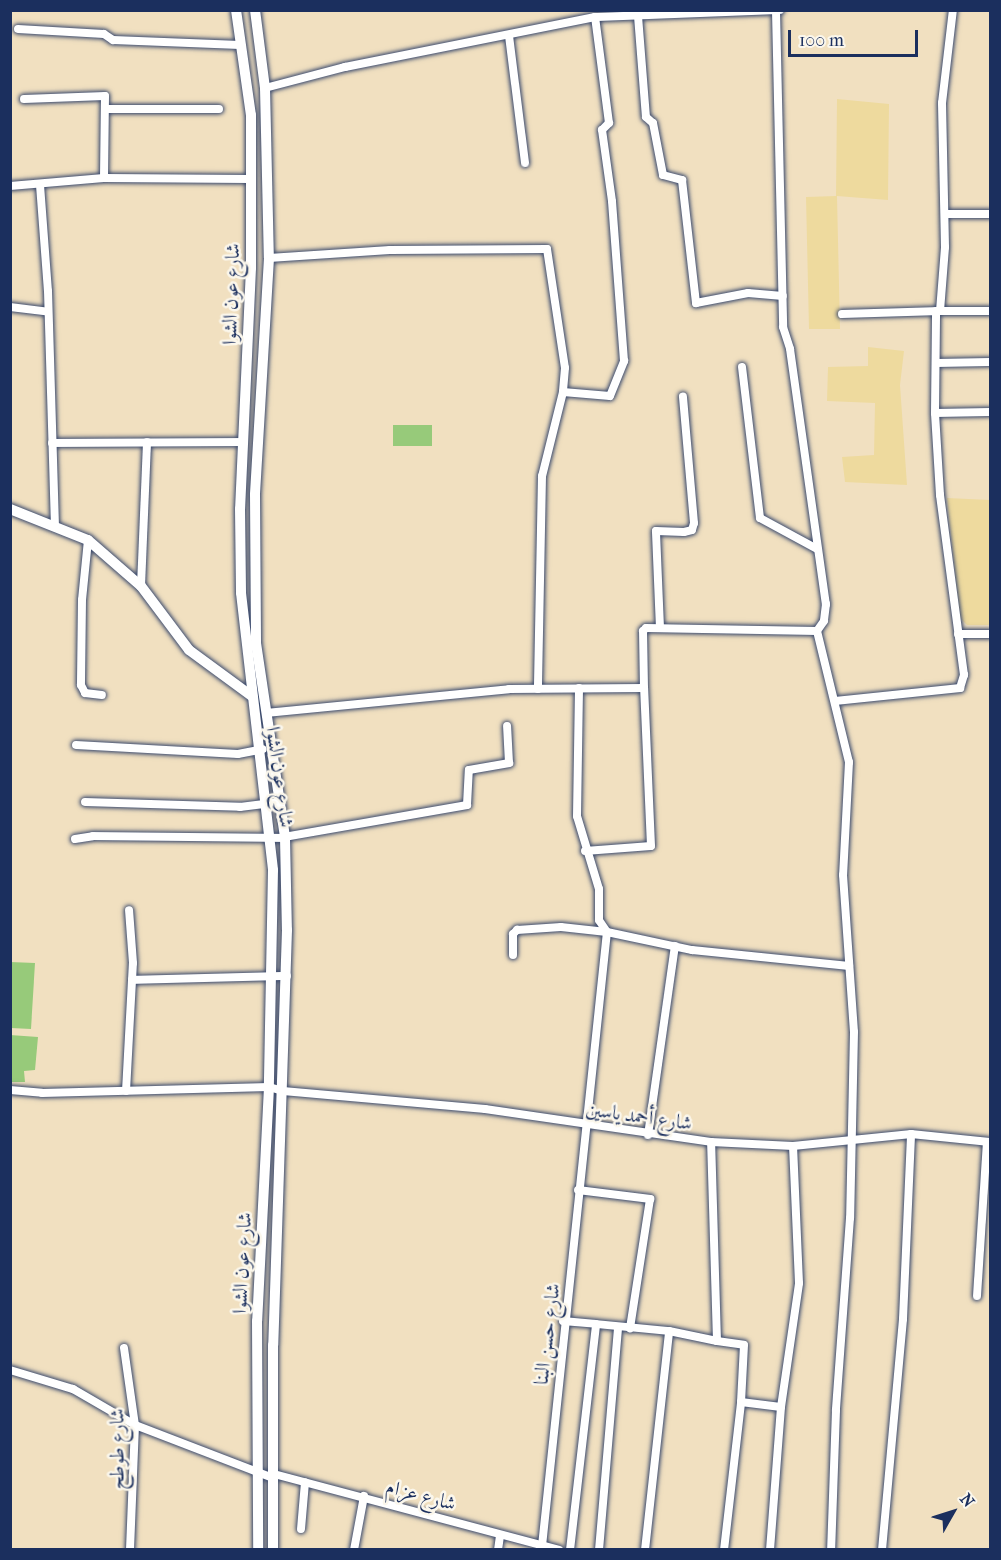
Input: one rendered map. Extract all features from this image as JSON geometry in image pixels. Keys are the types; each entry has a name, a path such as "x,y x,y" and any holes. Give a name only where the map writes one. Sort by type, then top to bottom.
{"main road":[{"name":"شارع عون الشوا","path":"236,10 251,115 251,268 243,441 241,594 250,694 271,838 269,1087 257,1321 258,1550"},
{"name":"شارع عون الشوا","path":"255,10 265,88 269,258 255,495 256,643 285,837 287,976 273,1346 273,1550"},
{"path":"10,509 55,525 87,540 141,586 189,650 250,694 266,713"}],"street":[{"path":"835,701 960,688 964,675 940,495 935,413 938,311 945,214 942,104 952,10"},
{"path":"265,88 345,67 595,17 778,11 783,327 790,349 826,604 824,621 817,631 849,762 843,875 854,1032 850,1218 836,1410 831,1550"},
{"path":"638,16 646,117 653,123 663,175 682,180 696,303 748,293 783,296"},
{"path":"563,392 610,396 624,361 612,201 602,130 609,123 595,17"},
{"path":"18,29 104,34 113,40 240,45"},
{"path":"509,36 525,163"},
{"path":"24,99 105,96 104,178"},
{"path":"106,109 219,109"},
{"path":"10,186 104,178 250,179"},
{"path":"40,185 48,312 55,525"},
{"path":"945,214 990,214"},
{"path":"269,258 390,250 547,249 564,368 563,392 542,476 538,689"},
{"path":"10,307 48,312"},
{"path":"842,314 990,311"},
{"path":"936,363 990,362"},
{"path":"742,367 760,518 817,549"},
{"path":"660,628 656,531 684,532 692,530 694,523 683,396"},
{"path":"935,413 990,412"},
{"path":"52,443 243,441"},
{"path":"141,586 147,442"},
{"path":"87,540 81,685 85,693 102,695"},
{"path":"585,851 651,846 643,631 660,628 817,631"},
{"path":"958,634 990,634"},
{"path":"579,688 577,816 585,851 599,888 599,920 608,932"},
{"path":"266,713 538,689 644,688"},
{"path":"75,839 93,836 285,837 467,805 469,770 509,764 507,726"},
{"path":"76,745 163,752 258,751 271,744"},
{"path":"85,802 267,806 280,802"},
{"path":"126,1091 132,980 129,910"},
{"path":"513,955 513,934 517,930 561,927 608,932 675,946 849,966"},
{"name":"شارع حسن البنا","path":"542,1546 563,1320 608,932"},
{"path":"648,1134 675,946"},
{"path":"132,980 287,976"},
{"name":"شارع أحمد ياسين","path":"10,1090 126,1091 269,1087 284,1091 485,1109 587,1126 711,1142 793,1146 851,1143 911,1134 989,1142"},
{"path":"882,1550 903,1319 911,1134"},
{"path":"711,1142 717,1341"},
{"path":"977,1296 989,1142"},
{"path":"771,1550 781,1407 799,1283 793,1146"},
{"path":"578,1190 650,1199 630,1328"},
{"path":"563,1320 618,1328 669,1331 744,1345 741,1402 724,1550"},
{"path":"570,1550 596,1323"},
{"path":"599,1550 618,1328"},
{"path":"645,1550 669,1331"},
{"name":"شارع طوطح","path":"124,1348 135,1425 130,1550"},
{"name":"شارع عزام","path":"10,1370 73,1389 135,1425 258,1472 364,1496 559,1550"},
{"path":"741,1402 781,1407"},
{"path":"300,1529 305,1482"},
{"path":"354,1550 364,1496"},
{"path":"498,1550 500,1535"}],"green space":[{"path":"393,425 432,425 432,446 393,446"},
{"path":"10,962 35,963 31,1029 11,1028"},
{"path":"10,1035 38,1037 35,1070 24,1071 25,1082 11,1082"}],"sand":[{"path":"837,99 889,104 888,200 837,196 840,329 809,329 806,197 836,196"},
{"path":"868,347 904,351 900,385 907,485 845,482 842,457 874,455 875,403 827,401 828,367 868,366"},
{"path":"947,498 990,500 990,625 967,625 960,618"}]}
